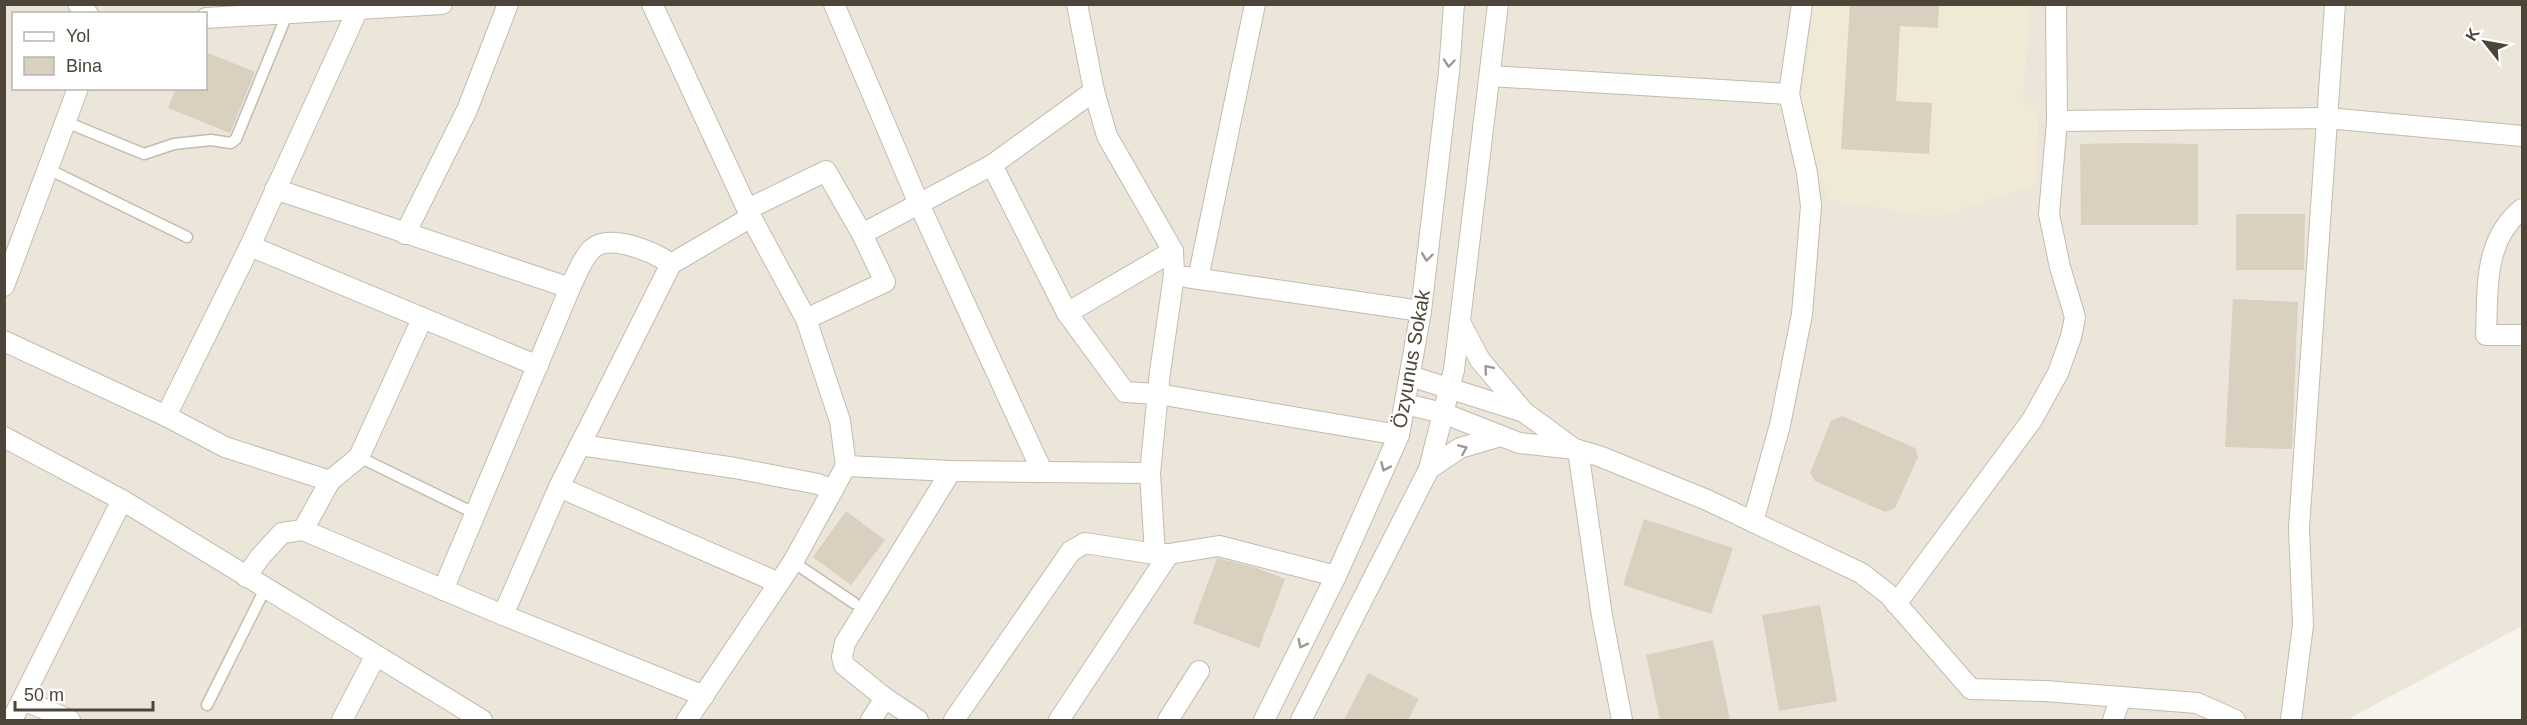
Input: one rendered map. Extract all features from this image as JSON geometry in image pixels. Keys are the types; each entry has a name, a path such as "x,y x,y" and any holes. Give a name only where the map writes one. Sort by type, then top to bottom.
{"street":[{"path":"207,18 229,10 358,9 442,4"},
{"path":"405,234 467,110 508,4"},
{"path":"652,4 750,213 806,319 840,421 846,466 793,562 687,720"},
{"path":"834,4 919,204 1042,471"},
{"path":"1059,720 1162,554 1150,473 1174,275 1173,251 1107,136 1094,91 1077,4"},
{"path":"1198,279 1255,4"},
{"name":"Özyunus Sokak","path":"1264,720 1336,576 1399,435 1421,311 1449,72 1454,4"},
{"path":"1300,720 1429,469 1449,388 1460,322 1498,4"},
{"path":"1753,522 1780,425 1802,314 1811,206 1807,173 1789,94 1802,4"},
{"path":"1896,604 2032,420 2046,397 2065,355 2075,317 2060,267 2049,214 2057,121 2056,4"},
{"path":"2291,720 2303,625 2299,528 2335,4"},
{"path":"166,416 250,246 358,9"},
{"path":"1490,76 1789,94"},
{"path":"4,286 77,90"},
{"path":"862,234 992,165 1094,91"},
{"path":"2057,121 2327,118 2523,136"},
{"path":"992,165 1067,313 1125,392 1158,394 1399,435"},
{"path":"503,615 559,487 671,264 750,213 826,171 862,234 885,282 806,319"},
{"path":"275,189 570,288"},
{"path":"2523,209 2506,226 2489,264 2486,335 2523,335"},
{"path":"443,590 570,288 590,249 610,241 660,256 671,264"},
{"path":"250,246 538,366"},
{"path":"1067,313 1173,251"},
{"path":"1174,275 1421,311"},
{"path":"303,530 330,481 359,457 422,319"},
{"path":"1460,322 1480,360 1524,411 1577,450 1602,616 1622,720"},
{"path":"4,341 166,416 225,447 330,481"},
{"path":"1410,376 1524,411"},
{"path":"1405,404 1443,413 1519,443 1577,450 1707,500 1861,573 1888,594 1971,689 2197,703 2235,720"},
{"path":"1429,469 1460,448 1501,436"},
{"path":"4,437 122,501 482,720"},
{"path":"580,445 735,468 818,484 833,490"},
{"path":"846,466 951,471 1150,473"},
{"path":"918,720 885,698 844,665 842,657 845,643 951,471"},
{"path":"559,487 779,583"},
{"path":"12,720 122,501"},
{"path":"246,577 260,557 282,533 303,530 503,615 704,696"},
{"path":"954,720 1071,551 1085,543 1162,554 1219,546 1336,576"},
{"path":"348,718 375,657"},
{"path":"1168,720 1199,671"},
{"path":"2113,720 2121,697"},
{"path":"871,720 885,698"},
{"path":"23,700 70,720"}],"lane":[{"path":"66,122 144,154 174,144 211,140 231,143 236,139 288,8"},
{"path":"48,170 187,237"},
{"path":"359,457 474,513"},
{"path":"793,562 854,603"},
{"path":"207,705 265,589"}],"shaded area":[{"path":"4,5 2522,5 2522,626 2350,718 2353,720 5,720"},
{"path":"1814,5 2030,5 2023,103 2039,106 2036,185 1938,217 1833,201 1819,184 1799,113"}],"building":[{"path":"1850,4 1939,4 1938,28 1900,26 1896,101 1932,103 1929,154 1841,149"},
{"path":"207,52 255,72 230,133 168,108 175,90 207,90"},
{"path":"2080,144 2198,144 2198,225 2081,225"},
{"path":"2236,214 2305,214 2304,270 2236,270"},
{"path":"2233,299 2298,302 2292,449 2225,447"},
{"path":"1842,416 1915,448 1918,457 1895,508 1885,512 1815,481 1810,473 1831,421"},
{"path":"846,511 885,540 851,585 813,557"},
{"path":"1644,519 1733,548 1711,614 1623,585"},
{"path":"1217,558 1257,568 1285,579 1259,648 1193,623"},
{"path":"1820,605 1837,701 1779,711 1762,615"},
{"path":"1713,640 1730,720 1660,720 1646,655"},
{"path":"1368,673 1419,699 1408,720 1344,720"}]}
